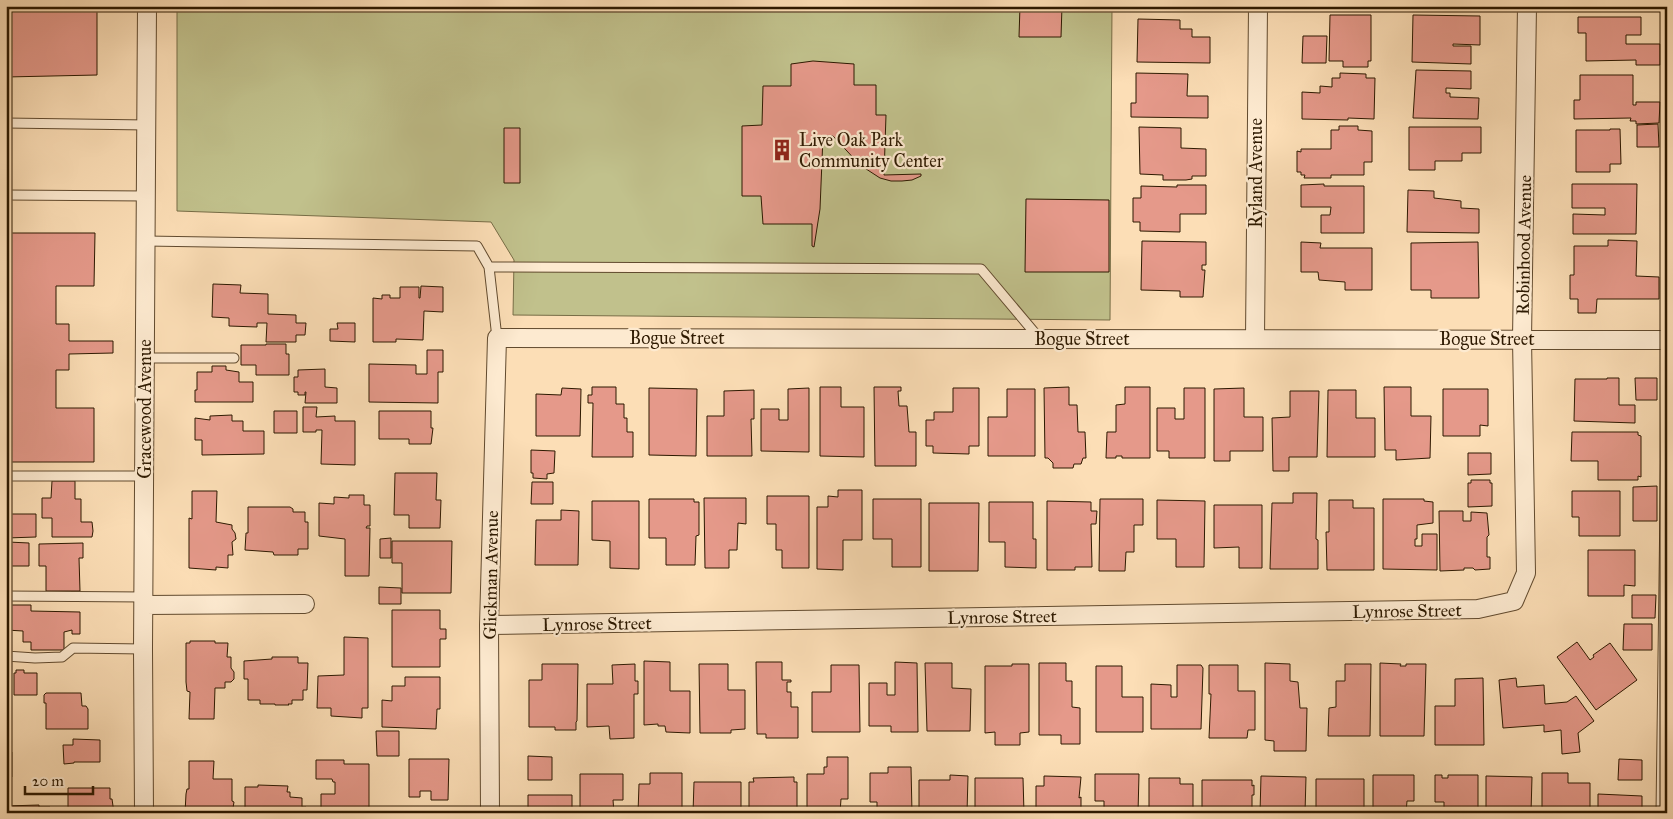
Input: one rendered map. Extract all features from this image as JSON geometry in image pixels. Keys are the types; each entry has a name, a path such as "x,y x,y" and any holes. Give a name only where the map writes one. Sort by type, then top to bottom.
{"street":[{"name":"Gracewood Avenue","path":"144,813 143,650 147,6"},
{"name":"Ryland Avenue","path":"1255,339 1258,6"},
{"name":"Robinhood Avenue","path":"1514,601 1526,573 1522,340 1528,6"},
{"name":"Bogue Street","path":"496,338 1667,340"},
{"name":"Glickman Avenue","path":"490,813 489,625 496,338"},
{"path":"144,601 304,604"},
{"name":"Lynrose Street","path":"489,625 1478,609 1514,601"}],"lane":[{"path":"6,123 146,125"},
{"path":"6,195 146,196"},
{"path":"146,241 477,246 490,267 496,338"},
{"path":"490,267 981,270 1039,339"},
{"path":"1661,813 1667,347"},
{"path":"145,358 234,358"},
{"path":"6,476 144,476"},
{"path":"6,596 144,601"},
{"path":"6,656 62,657 73,648 143,650"}],"green space":[{"path":"177,6 1112,6 1110,320 513,315 514,260 491,222 177,211"}],"building":[{"path":"6,6 97,6 97,75 6,77"},
{"path":"1020,6 1062,6 1061,37 1019,37"},
{"path":"1479,6 1479,8 1444,7"},
{"path":"1330,15 1371,15 1371,61 1368,61 1368,67 1343,67 1343,61 1329,61"},
{"path":"1413,15 1480,16 1480,45 1453,44 1453,46 1471,46 1471,64 1412,62"},
{"path":"1578,17 1641,17 1641,35 1626,35 1626,44 1660,44 1660,65 1636,65 1636,60 1586,61 1586,33 1578,33"},
{"path":"1138,19 1180,20 1180,29 1192,29 1192,37 1210,37 1210,63 1137,62"},
{"path":"1303,36 1327,36 1326,63 1302,63"},
{"name":"Live Oak Park Community Center","path":"813,61 854,64 854,85 876,85 876,115 886,115 884,175 921,174 921,176 912,180 902,181 880,178 860,165 833,136 823,136 820,209 814,247 812,246 812,224 763,224 761,196 742,196 742,126 762,125 763,86 791,86 791,64"},
{"path":"1416,70 1471,71 1471,89 1446,88 1446,93 1450,93 1450,97 1479,98 1478,119 1413,118"},
{"path":"1136,73 1188,74 1187,96 1208,96 1208,118 1131,117 1131,103 1136,103"},
{"path":"1340,73 1366,74 1366,78 1375,78 1374,119 1302,119 1302,92 1320,93 1320,86 1332,87 1332,78 1340,78"},
{"path":"1580,75 1633,75 1633,105 1636,105 1636,102 1660,102 1659,123 1636,124 1636,121 1630,121 1631,118 1574,119 1574,100 1580,100"},
{"path":"1658,124 1659,147 1637,147 1637,125"},
{"path":"1339,126 1358,126 1358,130 1372,131 1372,162 1364,162 1364,175 1331,175 1331,178 1304,178 1305,175 1297,172 1297,151 1301,152 1301,149 1331,149 1331,130 1339,130"},
{"path":"1139,127 1181,128 1181,148 1206,149 1206,176 1192,176 1192,179 1186,180 1163,180 1163,175 1140,174"},
{"path":"1409,127 1481,127 1481,153 1462,153 1462,161 1435,161 1435,170 1409,170"},
{"path":"504,128 520,128 520,183 504,183"},
{"path":"1620,129 1621,164 1610,164 1610,172 1576,172 1576,130"},
{"path":"1324,184 1324,186 1364,186 1364,233 1321,233 1321,215 1330,215 1331,207 1301,207 1301,185"},
{"path":"1572,184 1637,184 1636,234 1573,234 1573,214 1605,215 1605,208 1572,208"},
{"path":"1177,185 1206,185 1206,214 1180,214 1180,232 1140,231 1140,222 1133,222 1133,198 1141,198 1141,186 1177,187"},
{"path":"1408,190 1434,191 1434,198 1461,201 1461,208 1479,209 1479,233 1407,232"},
{"path":"1026,199 1109,200 1109,272 1025,272"},
{"path":"6,233 95,233 94,286 56,286 56,324 69,324 69,341 113,341 113,353 69,354 69,370 56,370 56,408 94,408 94,462 6,462"},
{"path":"1608,240 1637,241 1636,276 1659,277 1659,299 1597,299 1596,313 1578,313 1578,299 1570,299 1570,275 1574,275 1574,246 1608,246"},
{"path":"1142,241 1206,242 1206,265 1202,265 1202,270 1205,270 1203,297 1180,297 1180,291 1141,290"},
{"path":"1301,242 1321,243 1320,248 1372,248 1372,290 1345,290 1345,282 1319,280 1318,272 1301,272"},
{"path":"1478,242 1479,298 1431,298 1431,290 1411,290 1411,243"},
{"path":"213,284 241,285 240,293 268,294 268,314 296,315 296,323 306,323 305,335 296,335 296,342 266,342 267,323 257,323 257,327 229,326 229,318 212,317"},
{"path":"421,286 443,287 443,312 424,311 423,340 396,339 396,342 373,342 373,298 382,299 382,295 390,295 390,298 400,298 400,287 419,287 420,298"},
{"path":"337,323 355,323 355,342 330,341 330,329 338,329"},
{"path":"286,344 286,354 289,354 289,375 256,375 256,365 241,365 241,345"},
{"path":"427,350 443,350 443,372 438,372 438,403 369,402 369,364 416,365 416,374 427,374"},
{"path":"212,366 226,366 226,370 239,372 239,382 253,382 253,402 195,402 197,372 212,372"},
{"path":"325,369 325,387 337,388 337,403 305,403 306,392 305,395 298,395 298,392 294,392 294,377 298,377 298,370"},
{"path":"1619,378 1619,405 1635,405 1635,423 1574,421 1575,379"},
{"path":"1635,378 1657,378 1657,400 1636,400"},
{"path":"592,387 616,387 616,404 624,404 627,432 633,432 633,457 592,457 593,403 588,403 588,395 592,395"},
{"path":"820,387 841,387 841,407 864,407 864,457 820,456"},
{"path":"874,387 901,387 901,391 898,391 899,406 907,406 909,432 916,432 916,466 875,466"},
{"path":"1069,387 1069,405 1077,405 1078,432 1085,432 1086,458 1083,458 1081,464 1074,464 1073,468 1053,468 1053,463 1048,458 1045,458 1044,388"},
{"path":"1125,387 1150,387 1150,458 1122,458 1122,456 1116,456 1116,458 1106,458 1107,432 1116,432 1116,405 1125,404"},
{"path":"1384,387 1411,387 1411,416 1431,416 1430,458 1396,460 1396,450 1385,450"},
{"path":"562,388 581,389 580,436 536,436 536,394 561,395"},
{"path":"649,388 697,389 696,456 649,455"},
{"path":"809,388 809,452 761,451 761,409 779,409 779,420 788,420 788,389"},
{"path":"953,388 979,388 979,446 969,446 969,454 933,453 933,446 926,446 926,420 934,420 934,412 953,412"},
{"path":"1184,388 1205,388 1205,458 1169,458 1169,451 1157,451 1157,408 1175,408 1175,419 1184,419"},
{"path":"1244,388 1244,417 1263,417 1263,451 1230,451 1230,461 1214,461 1214,389"},
{"path":"1007,389 1035,389 1035,456 988,456 988,417 1007,417"},
{"path":"1443,389 1488,389 1488,426 1480,425 1480,436 1443,436"},
{"path":"754,390 754,419 751,419 752,456 707,456 707,416 724,416 724,391"},
{"path":"1328,390 1356,390 1356,418 1375,418 1375,457 1327,457"},
{"path":"1290,391 1319,391 1317,457 1289,457 1289,471 1273,471 1272,418 1290,417"},
{"path":"303,407 317,407 316,417 335,416 335,421 355,421 355,465 321,464 322,430 303,432"},
{"path":"274,411 297,411 297,433 274,433"},
{"path":"379,411 431,411 431,428 433,428 431,444 409,444 409,439 379,439"},
{"path":"232,415 232,421 243,421 243,431 264,431 264,454 202,455 202,440 195,440 195,418 210,420 210,416"},
{"path":"1572,432 1638,432 1638,435 1641,436 1641,477 1638,476 1638,480 1598,480 1598,461 1571,461"},
{"path":"531,450 555,451 554,473 547,474 547,479 533,478 533,473 531,473"},
{"path":"1468,453 1491,453 1491,474 1468,475"},
{"path":"395,473 437,473 436,500 441,500 440,528 409,528 409,515 394,515"},
{"path":"1471,480 1490,480 1490,483 1492,483 1492,506 1468,507 1468,483 1471,483"},
{"path":"52,481 75,481 75,499 81,499 81,522 92,522 92,537 52,537 52,518 42,518 42,498 51,498"},
{"path":"532,482 553,482 553,504 531,504"},
{"path":"1657,486 1657,521 1633,521 1633,487"},
{"path":"838,490 862,490 862,540 843,540 843,570 817,569 817,507 828,507 828,496 838,497"},
{"path":"192,491 217,491 216,522 232,525 236,539 232,542 233,555 228,555 228,568 216,567 216,570 189,568 189,518 192,519"},
{"path":"1572,491 1620,491 1620,536 1579,536 1579,517 1572,517"},
{"path":"1293,493 1317,493 1316,539 1318,540 1318,569 1270,569 1272,503 1293,503"},
{"path":"349,495 364,495 364,505 370,505 370,526 366,528 370,528 369,576 345,576 345,539 319,536 319,503 334,504 334,497 349,498"},
{"path":"767,496 809,496 809,568 782,568 782,550 776,550 776,524 767,524"},
{"path":"704,498 746,498 746,524 738,523 737,550 729,550 729,568 705,568"},
{"path":"649,499 694,499 694,502 699,502 699,535 696,536 695,565 666,565 666,538 649,538"},
{"path":"873,499 921,499 921,567 892,567 892,539 873,539"},
{"path":"1100,499 1143,499 1143,525 1134,525 1134,552 1126,552 1125,571 1099,571"},
{"path":"1383,499 1424,499 1424,501 1433,502 1433,523 1417,525 1415,546 1422,546 1422,534 1437,534 1437,570 1383,569"},
{"path":"1157,500 1205,501 1204,567 1176,567 1176,539 1157,539"},
{"path":"1329,500 1353,500 1353,508 1374,508 1374,570 1327,570 1326,532 1329,532"},
{"path":"592,501 639,501 639,569 610,568 610,541 592,540"},
{"path":"1047,501 1091,502 1091,511 1097,511 1096,524 1091,524 1092,567 1075,567 1075,570 1047,570"},
{"path":"989,502 1033,502 1033,539 1036,539 1036,568 1005,567 1005,542 989,542"},
{"path":"929,503 979,503 978,571 929,571"},
{"path":"1214,505 1262,505 1262,568 1239,568 1239,547 1214,548"},
{"path":"248,507 290,507 293,509 293,512 305,512 305,522 308,522 308,549 298,549 298,555 274,555 273,552 245,550 246,533 248,533"},
{"path":"561,510 579,511 578,565 535,565 536,520 561,520"},
{"path":"1439,511 1463,511 1463,521 1471,521 1471,512 1487,513 1489,535 1487,537 1487,557 1490,557 1490,569 1475,570 1473,568 1464,568 1464,570 1440,571"},
{"path":"6,514 36,514 36,537 6,538"},
{"path":"391,538 391,558 380,558 380,539"},
{"path":"392,541 452,541 451,593 402,593 402,563 392,563"},
{"path":"8,542 29,543 29,566 8,566"},
{"path":"83,543 83,558 79,558 80,591 46,591 46,566 39,566 39,544"},
{"path":"1588,550 1635,550 1635,586 1624,585 1624,596 1588,596"},
{"path":"379,587 401,588 401,604 379,604"},
{"path":"1632,595 1656,595 1655,618 1632,618"},
{"path":"6,605 31,605 31,611 80,612 80,634 72,634 72,630 64,632 64,650 31,650 31,642 23,642 23,631 6,630"},
{"path":"392,610 440,610 440,629 446,629 446,639 440,639 440,667 392,667"},
{"path":"1624,624 1652,624 1652,650 1623,650"},
{"path":"344,637 368,638 368,708 362,708 362,718 331,716 331,708 317,708 318,676 344,675"},
{"path":"190,641 228,643 227,657 231,657 234,679 231,682 225,682 225,688 215,688 214,719 189,719 190,692 187,691 186,682 186,643 190,643"},
{"path":"1577,642 1590,660 1594,657 1593,655 1610,643 1637,680 1596,710 1557,657"},
{"path":"272,657 298,657 298,663 308,663 307,690 303,690 303,700 292,700 292,704 289,705 275,705 260,704 260,700 248,700 248,679 244,679 244,661 272,659"},
{"path":"644,661 670,662 670,691 690,691 690,733 666,732 665,726 658,726 658,724 644,725"},
{"path":"756,662 782,662 782,680 791,680 791,682 787,682 787,692 791,692 791,707 798,707 798,738 766,738 766,734 757,734"},
{"path":"895,662 917,663 918,732 891,732 891,726 869,726 869,683 887,683 887,695 895,695"},
{"path":"925,663 952,663 952,688 971,689 970,731 927,731"},
{"path":"1039,663 1066,663 1066,681 1072,681 1072,707 1080,708 1080,744 1061,744 1061,735 1039,735"},
{"path":"1265,663 1290,664 1290,681 1298,682 1300,708 1307,708 1306,751 1274,751 1274,741 1265,740"},
{"path":"1380,663 1401,664 1400,666 1406,666 1406,664 1426,664 1424,736 1380,736"},
{"path":"542,664 578,664 576,730 555,730 555,727 529,727 529,680 542,680"},
{"path":"635,664 635,681 638,681 638,694 634,694 634,738 610,739 609,726 587,727 587,684 613,684 612,665"},
{"path":"699,664 728,664 728,690 745,690 745,729 731,730 731,733 700,733"},
{"path":"1012,664 1029,664 1029,732 1020,733 1020,745 995,745 995,732 985,733 985,666 1012,666"},
{"path":"1345,664 1371,664 1370,736 1328,736 1329,708 1336,707 1336,681 1345,681"},
{"path":"831,665 859,665 860,732 812,732 812,692 831,692"},
{"path":"1177,665 1201,665 1203,668 1201,729 1151,729 1151,684 1171,685 1171,697 1177,697"},
{"path":"1209,665 1238,665 1238,691 1255,691 1255,730 1248,730 1247,738 1209,738 1211,694 1209,694"},
{"path":"1096,666 1122,666 1122,697 1143,697 1143,732 1096,732"},
{"path":"16,670 24,670 24,673 37,673 37,695 14,695 14,673 16,673"},
{"path":"405,677 440,677 440,709 437,709 436,729 382,727 382,700 392,701 392,686 405,686"},
{"path":"1483,678 1484,745 1435,745 1435,706 1455,706 1455,679"},
{"path":"1516,678 1517,687 1544,685 1545,704 1567,702 1576,696 1594,721 1578,733 1580,752 1562,754 1561,730 1544,732 1544,725 1503,728 1499,680"},
{"path":"46,693 81,693 82,706 86,706 88,709 88,729 46,729 46,703 44,703 44,695"},
{"path":"376,731 399,731 399,756 377,756"},
{"path":"73,739 100,740 100,762 64,764 63,745 73,745"},
{"path":"6,752 12,752 12,777 6,777"},
{"path":"528,756 552,757 552,780 528,780"},
{"path":"827,757 848,757 848,799 841,799 840,813 807,813 807,774 824,774 824,767 827,767"},
{"path":"409,759 449,759 448,800 431,800 431,791 420,791 420,797 409,797"},
{"path":"1619,759 1642,760 1642,780 1618,780"},
{"path":"316,760 344,760 344,764 369,764 369,812 321,813 321,794 335,794 335,782 332,779 316,779"},
{"path":"189,761 214,761 213,779 232,779 232,801 234,802 231,810 233,810 233,813 185,813 186,794 187,789 189,789"},
{"path":"888,767 911,767 912,813 877,813 877,802 870,802 870,773 888,773"},
{"path":"650,773 682,773 682,813 638,813 639,784 650,784"},
{"path":"1542,773 1568,773 1568,783 1590,783 1590,813 1542,813"},
{"path":"580,774 623,774 623,800 613,800 614,813 580,813"},
{"path":"1095,774 1139,774 1138,813 1104,813 1104,801 1095,801"},
{"path":"950,775 968,776 967,813 919,813 919,780 950,780"},
{"path":"1373,775 1414,775 1414,801 1407,801 1406,813 1373,813"},
{"path":"1435,775 1442,775 1442,778 1448,778 1448,775 1478,775 1478,813 1444,813 1444,802 1435,802"},
{"path":"1044,776 1081,777 1079,798 1081,797 1081,809 1079,809 1079,813 1036,813 1036,786 1044,786"},
{"path":"1261,776 1306,777 1305,813 1260,813"},
{"path":"1486,776 1532,777 1531,813 1486,813"},
{"path":"794,777 794,782 797,782 797,813 749,813 749,782 754,782 753,778"},
{"path":"975,778 1023,778 1024,813 975,813"},
{"path":"1149,778 1180,778 1180,784 1193,784 1193,813 1149,813"},
{"path":"1316,779 1364,779 1364,813 1316,813"},
{"path":"1202,780 1252,780 1254,795 1252,795 1252,813 1232,813 1232,811 1226,811 1226,813 1202,813"},
{"path":"694,782 741,782 741,813 693,813"},
{"path":"258,785 288,786 287,792 290,792 290,797 302,798 302,807 306,807 306,813 245,813 245,787 258,787"},
{"path":"68,788 110,788 110,799 112,799 114,813 68,813"},
{"path":"1598,794 1642,796 1642,813 1598,813"},
{"path":"528,795 572,795 572,813 528,813"},
{"path":"39,805 39,807 50,807 50,813 6,813 6,806"}],"place":[{"name":"Live Oak Park Community Center","path":"782,150"}]}
